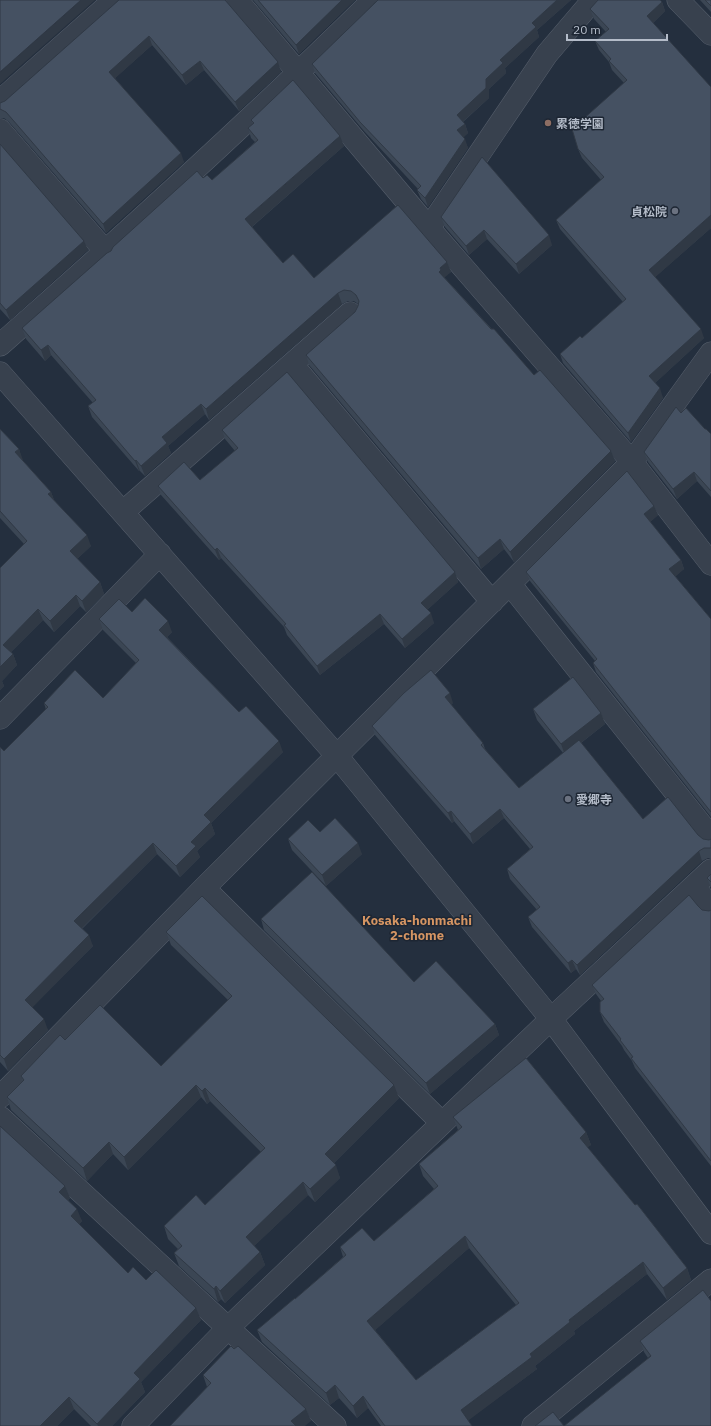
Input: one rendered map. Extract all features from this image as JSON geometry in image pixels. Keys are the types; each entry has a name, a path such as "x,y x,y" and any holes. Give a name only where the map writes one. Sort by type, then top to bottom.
{"street":[{"path":"0,101 114,0"},
{"path":"237,0 429,228 632,462 711,564"},
{"path":"0,346 106,252 298,74 373,0"},
{"path":"429,228 547,54 593,0"},
{"path":"678,0 711,34"},
{"path":"0,130 106,252"},
{"path":"123,512 350,313"},
{"path":"0,1097 204,888 632,462 711,353"},
{"path":"292,364 492,602"},
{"path":"1,378 123,512 337,756 551,1019 711,1234"},
{"path":"0,718 160,554"},
{"path":"510,584 711,837"},
{"path":"133,1426 228,1328 551,1019 711,870"},
{"path":"694,886 711,908"},
{"path":"204,888 442,1123"},
{"path":"0,1117 335,1426"},
{"path":"533,1426 711,1280"}],"building":[{"path":"0,0 81,0 0,72"},
{"path":"119,0 225,0 278,62 235,102 200,61 182,75 149,36 109,72 181,153 103,224 6,112 0,109 0,103 5,101"},
{"path":"258,0 342,0 296,45"},
{"path":"378,0 557,0 532,23 536,27 500,60 503,63 486,79 486,88 457,115 465,124 457,130 465,139 425,198 417,190 421,186 360,122 312,64"},
{"path":"598,0 660,0 662,2 647,16 711,87 711,215 649,270 701,329 649,376 660,388 628,433 560,354 580,336 582,338 626,299 556,220 604,177 578,149 572,129 627,80 609,61 611,59 595,41 609,29 590,9"},
{"path":"705,0 711,0 711,6"},
{"path":"293,80 340,136 245,219 283,263 293,254 314,278 398,205 447,262 440,268 441,270 439,272 491,329 494,329 534,375 540,370 611,451 510,552 500,539 478,558 306,355 355,312 359,301 356,295 351,291 344,290 338,293 206,409 201,404 162,437 167,443 141,466 88,406 96,400 48,345 41,350 22,328 111,251 113,247 197,171 203,178 207,175 212,180 258,140 248,128 254,123 251,120"},
{"path":"0,144 84,241 6,310 0,303"},
{"path":"482,157 549,235 516,264 484,230 466,246 441,217"},
{"path":"287,372 455,572 421,603 431,613 402,639 380,614 317,666 284,625 286,624 217,548 215,550 158,486 184,462 200,480 238,448 222,430"},
{"path":"676,407 681,413 686,408 711,434 711,491 694,472 673,489 644,452"},
{"path":"0,429 19,449 15,452 51,492 48,494 87,535 70,551 100,582 82,601 76,595 50,621 38,609 3,645 13,654 0,667 0,568 27,541 0,511"},
{"path":"627,471 654,506 644,514 681,560 669,569 711,619 711,812 593,663 597,659 526,572"},
{"path":"145,598 168,621 159,630 239,712 246,706 279,741 204,815 211,822 191,842 196,846 176,866 153,843 74,921 89,935 25,1000 44,1019 4,1059 0,1055 0,747 4,751 48,707 44,703 75,670 103,698 139,660 99,619 119,599 132,612"},
{"path":"431,670 450,693 445,697 483,743 481,745 519,788 579,740 643,819 668,797 698,835 703,839 711,839 711,848 704,848 699,851 577,965 572,960 568,963 528,917 540,907 507,869 533,847 500,809 470,834 451,811 448,813 372,726 404,693"},
{"path":"573,677 601,713 561,744 533,709"},
{"path":"335,818 358,843 322,875 288,839 308,820 320,832"},
{"path":"312,872 414,982 436,961 495,1024 426,1083 261,919"},
{"path":"711,874 711,882 707,878"},
{"path":"689,895 702,910 711,910 711,1161 631,1058 633,1057 620,1040 621,1039 600,1012 600,1002 604,999 592,985"},
{"path":"202,896 394,1085 325,1154 336,1165 310,1189 303,1182 246,1237 260,1252 220,1291 216,1286 214,1289 174,1253 182,1246 164,1226 196,1195 205,1205 265,1148 205,1088 202,1091 196,1085 124,1157 109,1142 83,1168 7,1097 24,1080 21,1076 60,1035 65,1040 100,1005 161,1066 232,996 166,932"},
{"path":"526,1058 586,1132 580,1138 635,1205 637,1204 687,1268 663,1288 643,1262 569,1320 570,1322 530,1354 532,1357 461,1410 472,1426 385,1426 363,1396 353,1406 335,1385 326,1393 257,1330 346,1255 340,1247 362,1228 374,1241 438,1186 419,1164 462,1127 453,1117","holes":["465,1236 519,1303 416,1380 367,1321"]},
{"path":"0,1126 65,1186 59,1192 77,1209 71,1216 128,1273 133,1267 146,1280 156,1270 196,1308 134,1373 140,1379 97,1424 69,1397 40,1426 0,1426"},
{"path":"703,1290 711,1301 711,1426 564,1426 651,1356 640,1341"},
{"path":"231,1346 234,1349 238,1346 306,1409 291,1421 296,1426 170,1426 211,1383 203,1375"},
{"path":"553,1412 564,1426 535,1426"}],"place":[{"name":"累徳学園","path":"548,123"},
{"name":"貞松院","path":"675,211"},
{"name":"愛郷寺","path":"568,799"}],"district":[{"name":"Kosaka-honmachi 2-chome","path":"417,928"}]}
